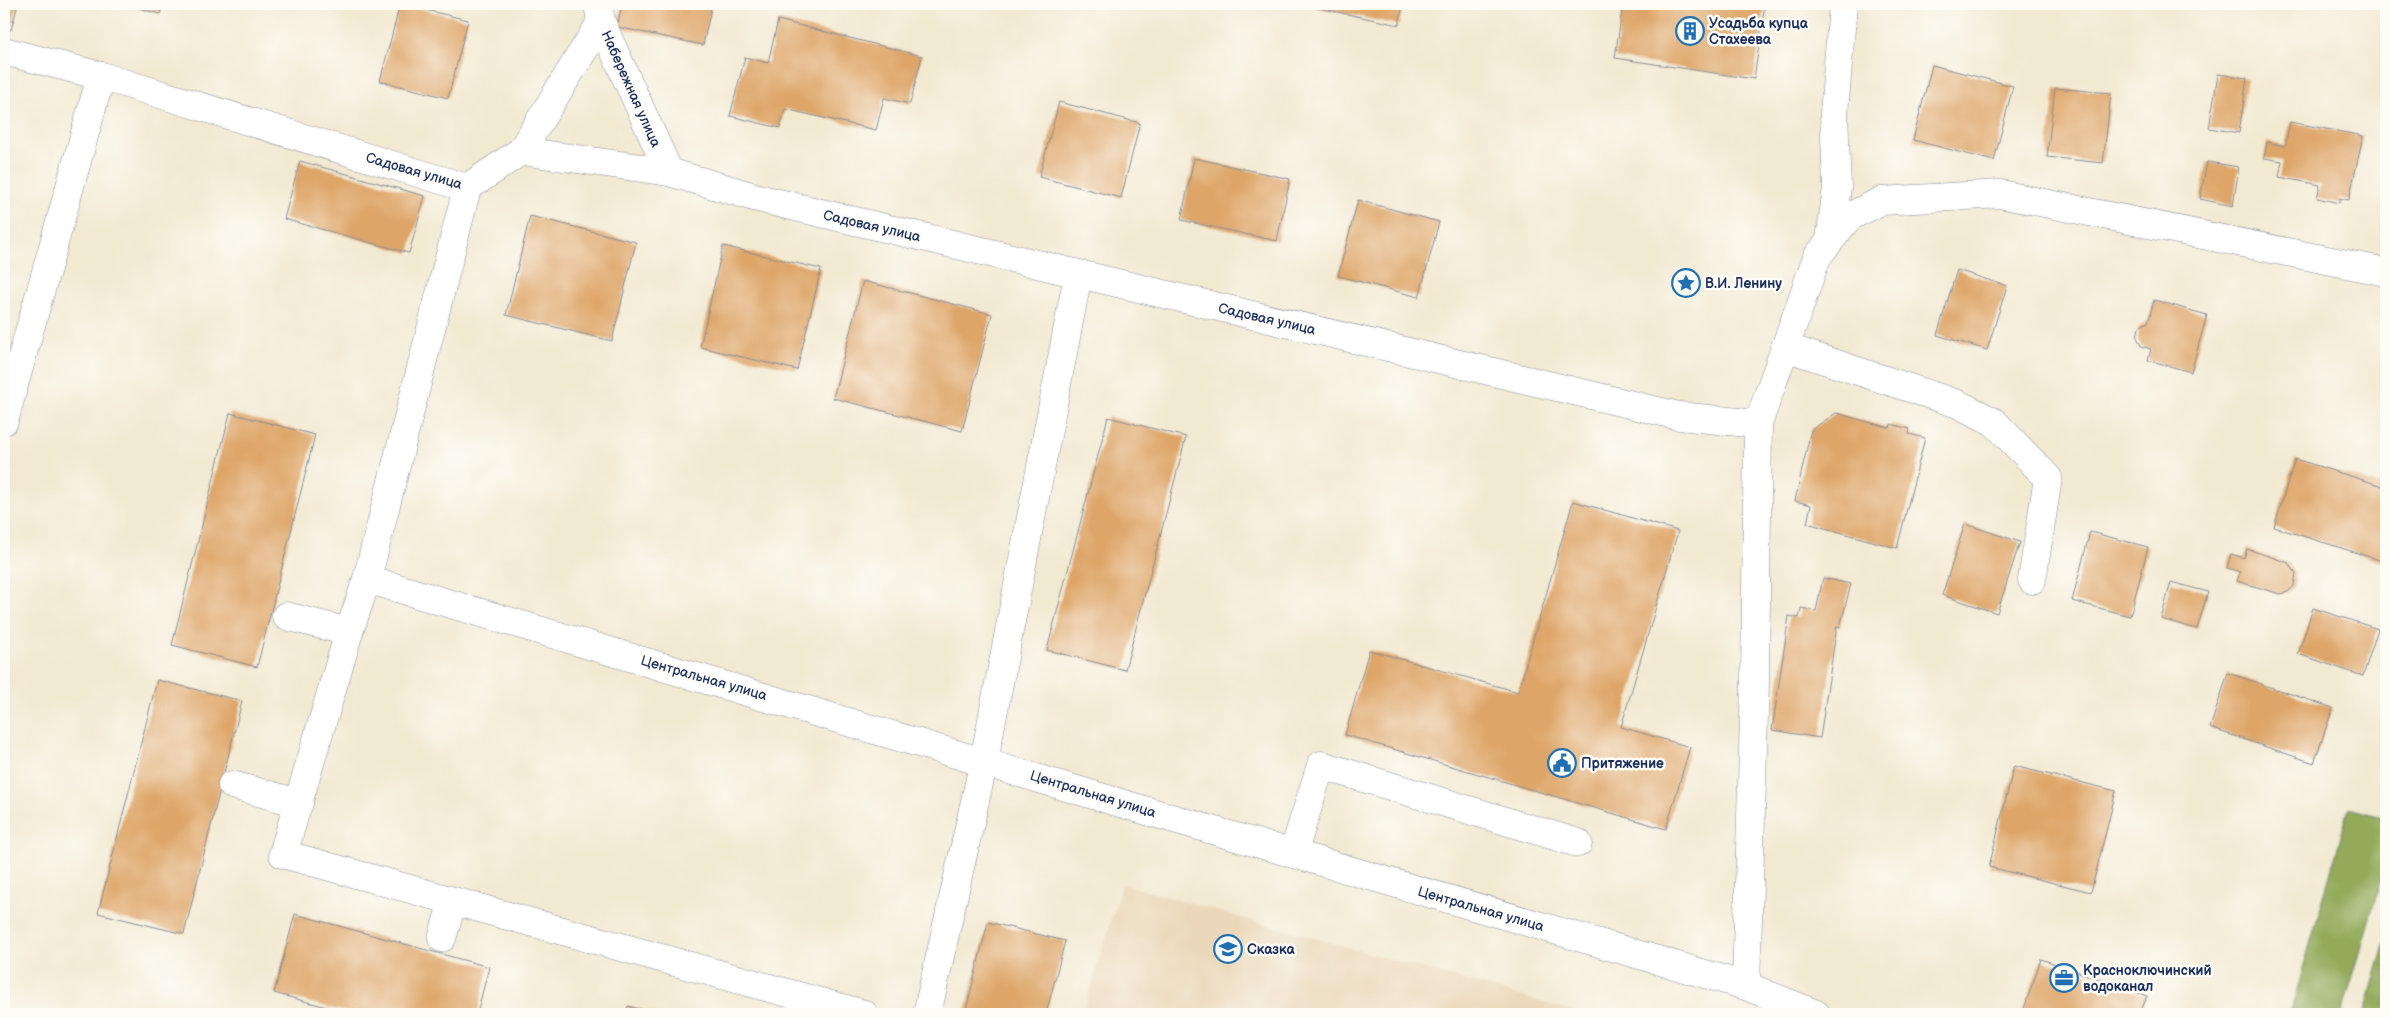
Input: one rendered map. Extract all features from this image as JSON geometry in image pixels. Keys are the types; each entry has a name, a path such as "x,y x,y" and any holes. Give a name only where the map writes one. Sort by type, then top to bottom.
{"street":[{"path":"1830,240 1837,187 1834,114 1843,4"},
{"path":"521,151 599,13"},
{"name":"Набережная улица","path":"599,13 669,172"},
{"name":"Садовая улица","path":"4,52 101,76 467,188 521,151 669,172 758,198 1679,416 1758,424"},
{"path":"4,421 101,76"},
{"path":"467,188 367,579 349,632 283,854 453,901 793,1005 864,1014"},
{"path":"1746,986 1755,681 1758,424 1817,257 1849,218 1881,201 2000,194 2386,272"},
{"path":"927,1014 984,761 1078,275"},
{"path":"1785,347 1958,404 1994,422 2048,478 2032,580"},
{"name":"Центральная улица","path":"367,579 1293,854 1746,986 1816,1014"},
{"path":"286,616 349,632"},
{"path":"1293,854 1321,765 1578,843"},
{"path":"232,785 298,803"},
{"path":"442,938 453,901"}],"shaded area":[{"name":"Сказка","path":"1122,884 1584,1014 1083,1014"}],"green space":[{"path":"2349,808 2386,818 2386,862 2342,1014 2290,1014"},
{"path":"2386,938 2386,1014 2364,1014"}],"building":[{"path":"4,4 18,4 11,30 4,28"},
{"path":"124,4 163,4 160,14"},
{"path":"400,4 468,20 448,98 380,81"},
{"path":"622,4 712,4 703,45 617,27"},
{"path":"1314,4 1403,4 1399,25 1314,7"},
{"name":"Усадьба купца Стахеева","path":"1623,4 1765,4 1754,79 1615,58"},
{"path":"778,20 922,56 910,104 884,98 876,130 785,109 780,128 730,116 745,57 768,63"},
{"path":"1932,65 2013,86 1994,161 1913,140"},
{"path":"2218,74 2247,78 2239,133 2209,128"},
{"path":"2055,88 2111,93 2103,163 2047,157"},
{"path":"1059,102 1140,123 1121,198 1039,177"},
{"path":"2290,122 2363,136 2349,200 2339,198 2339,203 2317,198 2320,185 2279,177 2282,161 2264,158 2267,142 2285,146"},
{"path":"1194,158 1290,179 1277,241 1181,220"},
{"path":"300,161 425,196 409,253 284,219"},
{"path":"2207,162 2239,167 2233,206 2200,199"},
{"path":"1358,200 1439,222 1419,297 1338,276"},
{"path":"530,216 636,242 612,341 506,315"},
{"path":"723,246 821,269 797,370 700,347"},
{"path":"1957,270 2007,286 1987,350 1937,335"},
{"path":"863,281 992,314 962,431 833,398"},
{"path":"2154,300 2207,315 2191,372 2148,360 2151,349 2141,346 2137,337 2139,327 2148,322"},
{"path":"230,413 315,435 257,667 172,645"},
{"path":"1836,413 1890,428 1891,424 1910,429 1909,434 1925,438 1897,548 1807,523 1811,505 1795,501 1811,430"},
{"path":"1108,417 1186,437 1125,670 1047,650"},
{"path":"2295,459 2386,487 2386,562 2274,527"},
{"path":"1573,501 1678,531 1621,727 1690,747 1666,829 1345,735 1369,650 1518,692"},
{"path":"1965,524 2020,542 1997,613 1942,595"},
{"path":"2090,532 2148,547 2130,616 2072,601"},
{"path":"2247,549 2289,563 2296,574 2294,586 2288,592 2280,594 2237,581 2240,572 2227,568 2231,554 2244,558"},
{"path":"1823,578 1851,584 1840,627 1837,626 1820,738 1772,730 1789,616 1799,618 1801,608 1816,611"},
{"path":"2171,582 2208,592 2197,629 2161,619"},
{"path":"2313,608 2378,629 2363,676 2298,654"},
{"path":"2228,673 2333,708 2314,763 2210,728"},
{"path":"157,680 242,701 184,934 98,913"},
{"path":"2014,766 2116,791 2091,892 1989,867"},
{"path":"295,914 489,967 477,1014 353,1014 274,993"},
{"path":"988,922 1065,941 1046,1014 965,1014"},
{"name":"Красноключинский водоканал","path":"2041,959 2147,996 2140,1014 2022,1014"},
{"path":"628,1006 658,1014 626,1014"}],"place":[{"name":"Усадьба купца Стахеева","path":"1690,31"},
{"name":"В.И. Ленину","path":"1686,283"},
{"name":"Притяжение","path":"1562,763"},
{"name":"Сказка","path":"1228,949"},
{"name":"Красноключинский водоканал","path":"2064,978"}]}
